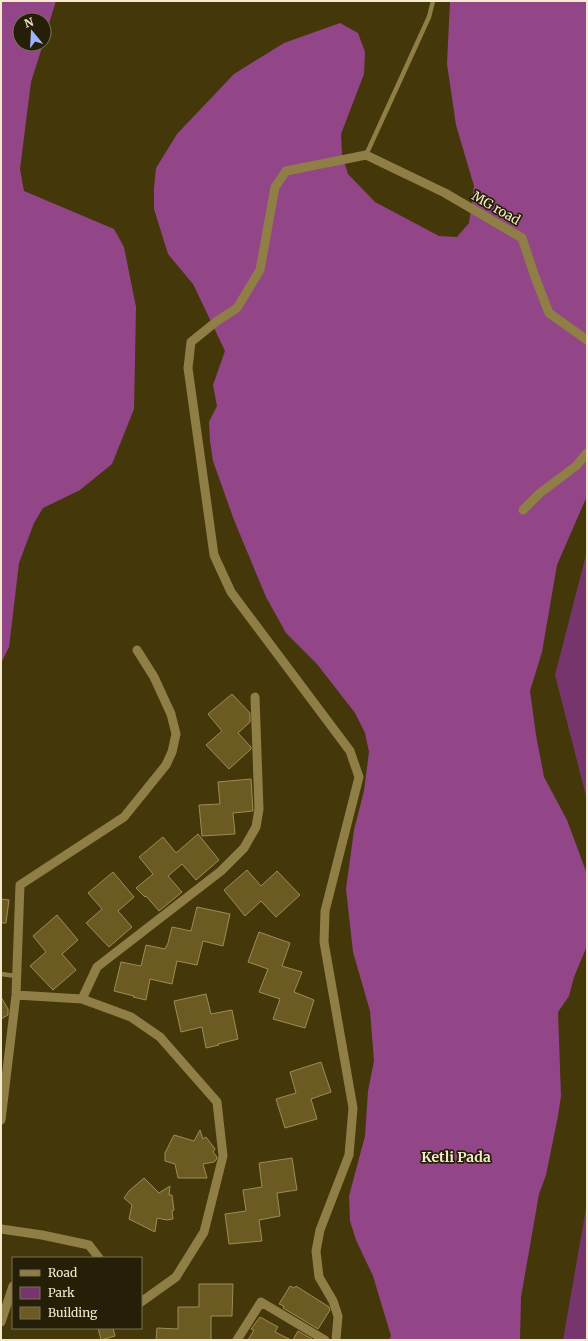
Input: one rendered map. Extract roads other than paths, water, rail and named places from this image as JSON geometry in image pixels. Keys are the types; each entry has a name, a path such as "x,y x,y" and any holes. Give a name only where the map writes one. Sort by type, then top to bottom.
{"street":[{"name":"MG road","path":"366,155 445,193 522,238 549,313 587,340"},
{"path":"336,1340 338,1316 334,1301 319,1277 316,1251 320,1230 348,1155 353,1108 324,942 324,912 359,777 350,751 230,592 214,555 188,368 191,342 217,321 237,308 260,270 274,187 286,171 366,155"},
{"path":"523,510 540,493 576,466 587,453"},
{"path":"1,1120 16,995 20,884 124,817 166,766 172,752 176,734 171,714 154,676 137,650"},
{"path":"82,999 97,967 221,871 244,848 256,827 259,809 254,697"},
{"path":"16,995 82,999 131,1017 160,1036 217,1102 222,1156 204,1232 176,1277 142,1301"},
{"path":"1,1229 42,1235 89,1245 98,1257"},
{"path":"1,1322 12,1289"},
{"path":"238,1340 261,1302 325,1340"}],"lane":[{"path":"366,155 429,17 433,1"},
{"path":"1,974 16,976"}],"district":[{"name":"Ketli Pada","path":"456,1157"}]}
